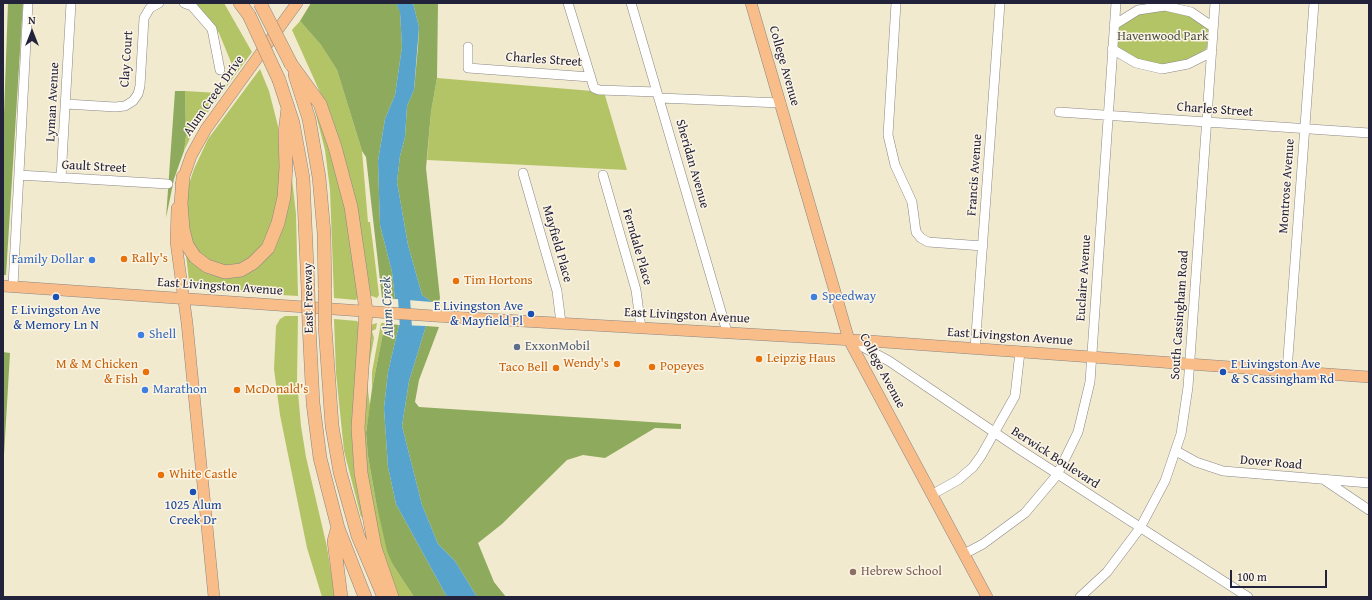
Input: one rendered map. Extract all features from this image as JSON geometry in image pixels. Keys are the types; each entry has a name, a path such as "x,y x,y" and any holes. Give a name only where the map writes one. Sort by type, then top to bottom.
{"highway":[{"name":"East Freeway","path":"240,3 248,15 280,80 288,107 304,178 309,325 316,429 325,479 338,528 365,597"},
{"name":"East Freeway","path":"260,3 291,64 309,120 318,170 324,233 325,326 332,426 340,472 358,536 384,597"},
{"path":"291,64 320,104 336,147 351,206 366,310 359,420 361,473 375,548 392,597"},
{"path":"183,177 181,203 183,229 187,245 195,257 207,266 225,272 241,270 254,264 272,241 282,203 286,167 285,133 288,107"},
{"path":"338,528 334,541 342,597"}],"main road":[{"name":"Alum Creek Drive","path":"214,597 176,242 177,208 183,177 191,156 206,129 297,3"},
{"name":"College Avenue","path":"752,3 849,340 987,597"},
{"name":"East Livingston Avenue","path":"8,286 366,310 434,316 727,332 975,348 1369,377"}],"street":[{"path":"8,286 19,175 28,3"},
{"name":"Lyman Avenue","path":"61,178 71,3"},
{"name":"Clay Court","path":"66,104 115,107 125,106 133,101 138,94 140,86 144,18 150,8 159,3"},
{"path":"184,3 192,6 212,29 220,70"},
{"path":"568,3 590,77"},
{"name":"Sheridan Avenue","path":"631,3 727,332"},
{"path":"896,3 888,135 895,164 912,202 916,232 921,238 928,242 983,246"},
{"name":"Francis Avenue","path":"975,348 1000,3"},
{"name":"Euclaire Avenue","path":"964,554 983,544 1025,513 1057,474 1078,432 1090,382 1116,3"},
{"name":"South Cassingham Road","path":"1081,597 1107,572 1140,528 1165,481 1176,451 1185,412 1190,364 1215,3"},
{"name":"Montrose Avenue","path":"1287,372 1314,3"},
{"path":"1114,25 1138,10 1165,6 1191,12 1213,27"},
{"name":"Charles Street","path":"468,47 468,68 590,77 594,88 599,90 781,103"},
{"path":"1112,49 1136,64 1162,69 1188,64 1212,52"},
{"name":"Charles Street","path":"1059,112 1369,133"},
{"name":"Mayfield Place","path":"523,173 557,291 561,323"},
{"name":"Gault Street","path":"19,175 168,184"},
{"name":"Ferndale Place","path":"603,175 636,290 641,328"},
{"name":"Berwick Boulevard","path":"849,340 889,361 995,434 1248,597"},
{"path":"933,494 958,480 973,467 995,434 1015,396 1020,352"},
{"name":"Dover Road","path":"1176,451 1196,462 1223,471 1369,483"},
{"path":"1323,480 1342,490 1369,510"}],"green space":[{"path":"8,3 23,3 6,275 3,275 3,142"},
{"path":"195,3 224,3 252,52 192,134 184,151 186,136 185,91 218,93 235,72 219,33"},
{"path":"311,3 396,3 400,11 402,47 395,95 385,119 378,161 380,225 392,272 395,299 382,298 366,157 362,151 337,70 321,45 300,21"},
{"path":"413,3 438,3 437,78 431,112 426,168 440,298 439,302 432,302 422,295 408,245 397,182 400,156 405,137 407,106 414,90 418,47 419,27"},
{"name":"Havenwood Park","path":"1165,9 1190,15 1209,29 1208,46 1206,49 1195,57 1170,65 1145,63 1119,48 1117,45 1118,28 1121,25 1139,14"},
{"path":"300,21 321,45 337,70 362,151 368,222 370,222 379,295 377,298 369,295 323,99 292,30"},
{"path":"260,69 269,91 278,126 280,147 279,199 265,244 244,263 226,266 201,258 184,230 188,187 194,169 208,139"},
{"path":"437,78 604,92 627,170 427,160 431,112"},
{"path":"175,91 185,91 186,136 184,151 174,179 166,218"},
{"path":"313,103 343,187 359,294 356,300 334,298 330,190 325,150"},
{"path":"291,170 296,214 298,296 200,290 193,287 189,281 186,255 201,267 255,268"},
{"path":"285,316 298,316 297,381 301,426 306,457 327,547 335,597 322,597 307,548 280,415 274,369 276,326 280,319"},
{"path":"334,319 357,321 359,324 355,414 363,517 361,517 344,451 336,373"},
{"path":"377,323 376,329 372,331 374,338 368,371 370,406 366,433 368,456 376,502 393,565 414,597 398,597 373,522 363,437 370,325"},
{"path":"381,323 385,323 372,389 372,372"},
{"path":"385,323 399,325 388,372 384,408 388,467 396,504 447,597 414,597 393,565 387,551 376,502 368,456 366,433 372,389"},
{"path":"426,326 439,327 419,380 415,402 419,407 681,424 681,429 655,428 605,458 583,455 567,460 502,524 478,543 494,582 506,597 477,597 455,561 438,544 422,505 402,426 409,381"},
{"path":"3,352 10,353 3,472"}],"water":[{"path":"396,3 413,3 419,27 414,90 407,106 405,137 400,156 397,182 408,245 422,295 432,302 395,299 392,272 380,225 378,161 385,119 395,95 402,47 400,12"},
{"path":"399,325 426,326 409,381 402,426 422,505 438,544 455,561 477,597 447,597 396,504 388,467 384,408 388,372"}],"waterway":[{"name":"Alum Creek","path":"403,283 406,328 405,341"}],"place":[{"name":"Rally's","path":"124,259"},
{"name":"Family Dollar","path":"92,260"},
{"name":"Tim Hortons","path":"456,281"},
{"name":"E Livingston Ave & Memory Ln N","path":"56,297"},
{"name":"Speedway","path":"814,297"},
{"name":"E Livingston Ave & Mayfield Pl","path":"531,314"},
{"name":"Shell","path":"141,335"},
{"name":"ExxonMobil","path":"517,347"},
{"name":"Leipzig Haus","path":"759,359"},
{"name":"Wendy's","path":"617,364"},
{"name":"Popeyes","path":"652,367"},
{"name":"Taco Bell","path":"556,368"},
{"name":"M & M Chicken & Fish","path":"146,372"},
{"name":"E Livingston Ave & S Cassingham Rd","path":"1223,372"},
{"name":"Marathon","path":"145,390"},
{"name":"McDonald's","path":"237,390"},
{"name":"White Castle","path":"161,475"},
{"name":"1025 Alum Creek Dr","path":"193,492"},
{"name":"Hebrew School","path":"853,572"}]}
